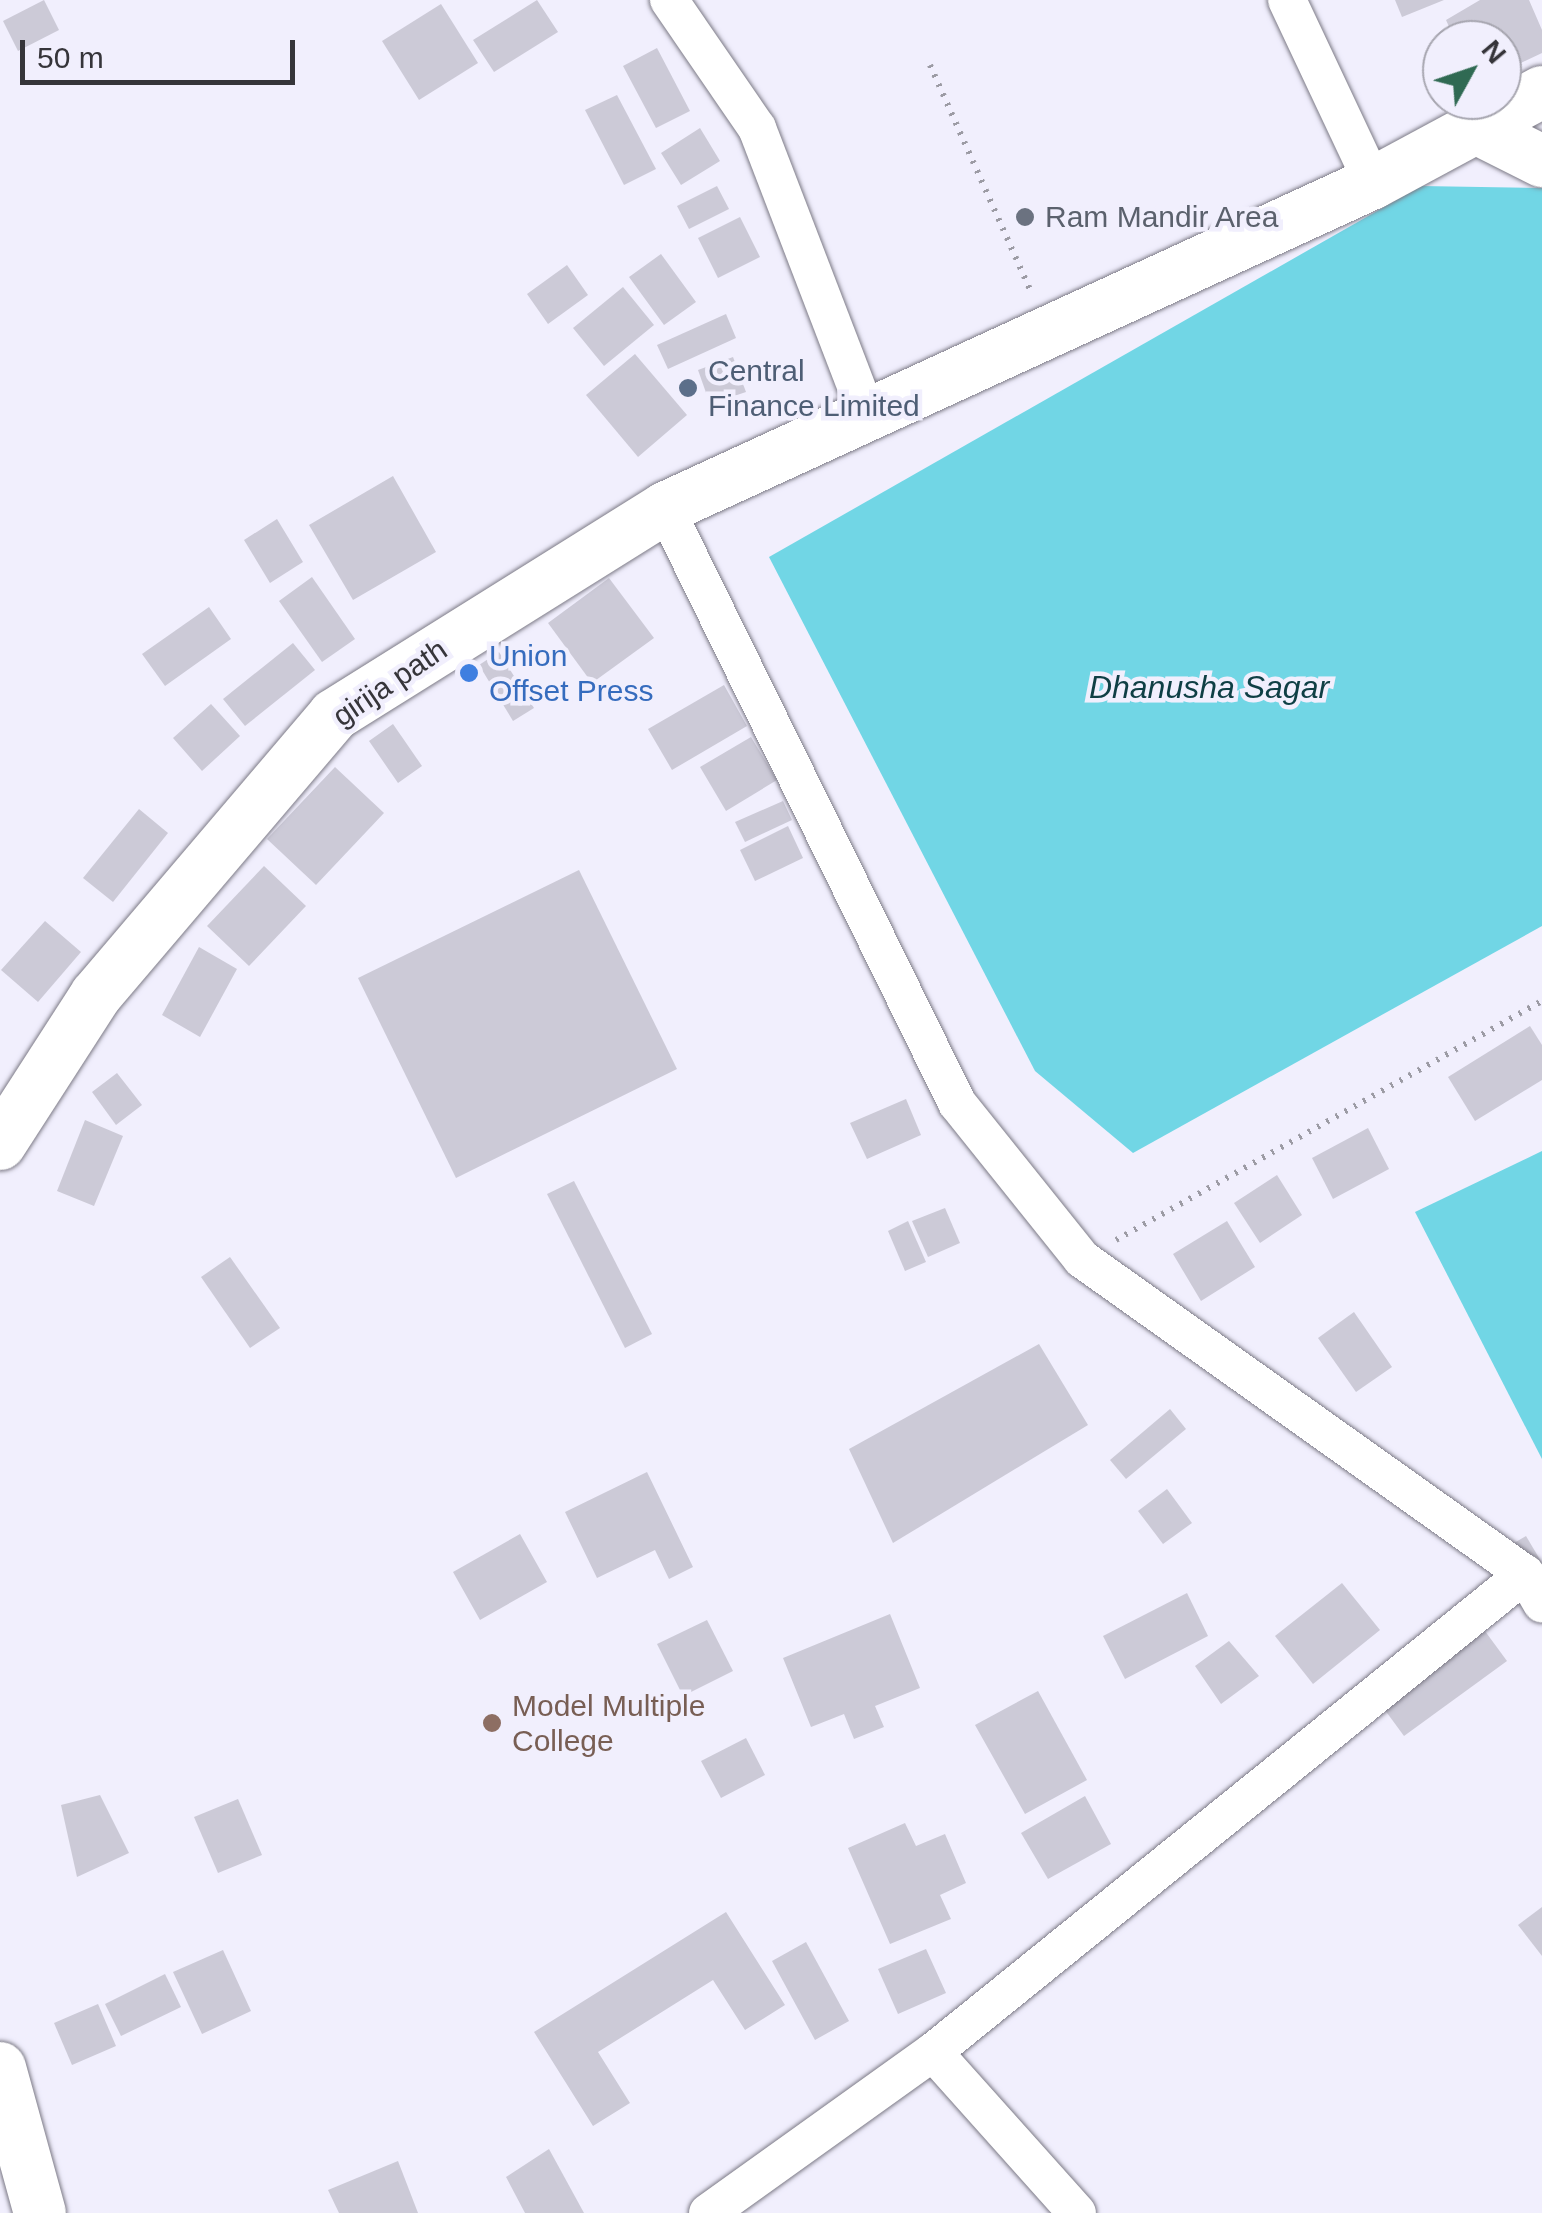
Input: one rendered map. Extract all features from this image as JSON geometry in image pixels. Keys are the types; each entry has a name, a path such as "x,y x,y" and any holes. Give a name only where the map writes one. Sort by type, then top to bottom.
{"main road":[{"name":"girija path","path":"0,1144 96,995 334,716 665,508 866,412 1372,183 1542,92"},
{"path":"1478,129 1542,161"},
{"path":"0,2068 40,2213"}],"street":[{"path":"669,0 757,128 866,412"},
{"path":"1287,0 1372,183"},
{"path":"665,508 957,1103 1082,1259 1534,1589 933,2052 708,2213"},
{"path":"933,2052 1076,2213"}],"path":[{"path":"930,65 1048,330"},
{"path":"1082,1259 1542,1001"}],"water":[{"name":"Dhanusha Sagar","path":"1421,186 1542,188 1542,926 1133,1153 1035,1071 769,557"},
{"path":"1542,1151 1542,1459 1415,1212"}],"building":[{"path":"44,0 59,30 18,51 3,21"},
{"path":"537,0 558,32 494,72 473,40"},
{"path":"1395,0 1444,0 1402,17"},
{"path":"1480,0 1529,0 1542,30 1542,53 1522,62 1522,20 1446,20"},
{"path":"441,4 478,63 419,100 382,41"},
{"path":"657,48 690,111 656,128 623,66"},
{"path":"617,95 656,169 624,185 585,110"},
{"path":"700,128 720,161 681,185 661,153"},
{"path":"717,186 729,209 689,229 677,206"},
{"path":"740,217 760,257 718,278 698,238"},
{"path":"661,254 696,302 664,325 629,277"},
{"path":"567,265 588,295 548,324 527,294"},
{"path":"623,287 654,325 604,366 573,328"},
{"path":"726,314 736,338 668,369 657,345"},
{"path":"635,354 687,415 638,457 586,395"},
{"path":"733,357 746,392 710,404 698,370"},
{"path":"393,476 436,552 353,600 309,525"},
{"path":"277,519 303,562 270,583 244,540"},
{"path":"312,577 355,639 322,662 279,601"},
{"path":"609,578 654,638 592,683 548,623"},
{"path":"209,607 231,639 165,686 142,654"},
{"path":"293,643 315,670 245,726 223,699"},
{"path":"499,652 534,708 513,721 479,665"},
{"path":"724,685 747,726 672,770 648,729"},
{"path":"211,704 240,736 202,771 173,738"},
{"path":"393,724 422,766 398,783 369,741"},
{"path":"751,737 777,780 726,811 700,767"},
{"path":"335,767 384,813 316,885 267,839"},
{"path":"783,801 792,820 745,842 735,822"},
{"path":"139,809 168,833 113,902 83,878"},
{"path":"788,826 803,858 755,881 740,850"},
{"path":"264,866 306,906 249,966 207,926"},
{"path":"579,870 677,1069 456,1178 358,978"},
{"path":"45,921 81,952 38,1002 1,970"},
{"path":"199,947 237,969 200,1037 162,1015"},
{"path":"1530,1026 1542,1045 1542,1080 1475,1121 1448,1077"},
{"path":"117,1073 142,1105 116,1125 92,1092"},
{"path":"906,1099 921,1135 867,1159 850,1123"},
{"path":"85,1120 123,1136 94,1206 57,1191"},
{"path":"1368,1128 1389,1169 1333,1199 1312,1158"},
{"path":"1277,1175 1302,1215 1260,1243 1234,1203"},
{"path":"574,1181 652,1334 625,1348 547,1194"},
{"path":"945,1208 960,1243 928,1257 912,1221"},
{"path":"908,1221 926,1262 905,1271 888,1231"},
{"path":"1227,1221 1255,1267 1201,1301 1173,1254"},
{"path":"230,1257 280,1328 250,1348 201,1277"},
{"path":"1354,1312 1392,1367 1356,1392 1318,1338"},
{"path":"1039,1344 1088,1425 893,1543 849,1449"},
{"path":"1170,1409 1186,1429 1126,1479 1110,1460"},
{"path":"647,1472 693,1567 669,1579 655,1550 597,1578 565,1512"},
{"path":"1167,1489 1192,1523 1163,1544 1138,1511"},
{"path":"520,1534 547,1582 480,1620 453,1572"},
{"path":"1526,1536 1542,1563 1542,1585 1502,1550"},
{"path":"1342,1583 1380,1630 1313,1684 1275,1636"},
{"path":"1187,1593 1208,1636 1125,1679 1103,1636"},
{"path":"890,1614 920,1688 875,1706 884,1727 854,1739 844,1714 811,1727 783,1658"},
{"path":"707,1620 733,1671 683,1696 657,1644"},
{"path":"1482,1627 1507,1661 1404,1736 1379,1702"},
{"path":"1229,1641 1259,1676 1221,1704 1195,1666"},
{"path":"1038,1691 1087,1780 1025,1814 975,1725"},
{"path":"746,1738 765,1775 721,1798 701,1761"},
{"path":"100,1795 129,1853 77,1877 61,1805"},
{"path":"1085,1796 1111,1844 1048,1879 1021,1833"},
{"path":"238,1799 262,1855 218,1873 194,1817"},
{"path":"905,1823 916,1846 945,1834 966,1883 940,1895 951,1919 890,1944 848,1848"},
{"path":"1542,1907 1542,1956 1518,1925"},
{"path":"726,1912 785,2005 745,2030 713,1980 598,2052 630,2103 593,2126 534,2032"},
{"path":"806,1942 849,2021 815,2040 772,1961"},
{"path":"926,1949 946,1993 898,2014 878,1969"},
{"path":"223,1950 251,2011 202,2034 173,1972"},
{"path":"165,1974 181,2007 121,2036 105,2004"},
{"path":"98,2004 116,2046 72,2065 54,2023"},
{"path":"549,2149 584,2213 525,2213 506,2177"},
{"path":"398,2161 418,2213 339,2213 328,2190"}],"place":[{"name":"Ram Mandir Area","path":"1025,217"},
{"name":"Central Finance Limited","path":"688,388"},
{"name":"Union Offset Press","path":"469,673"},
{"name":"Model Multiple College","path":"492,1723"}]}
